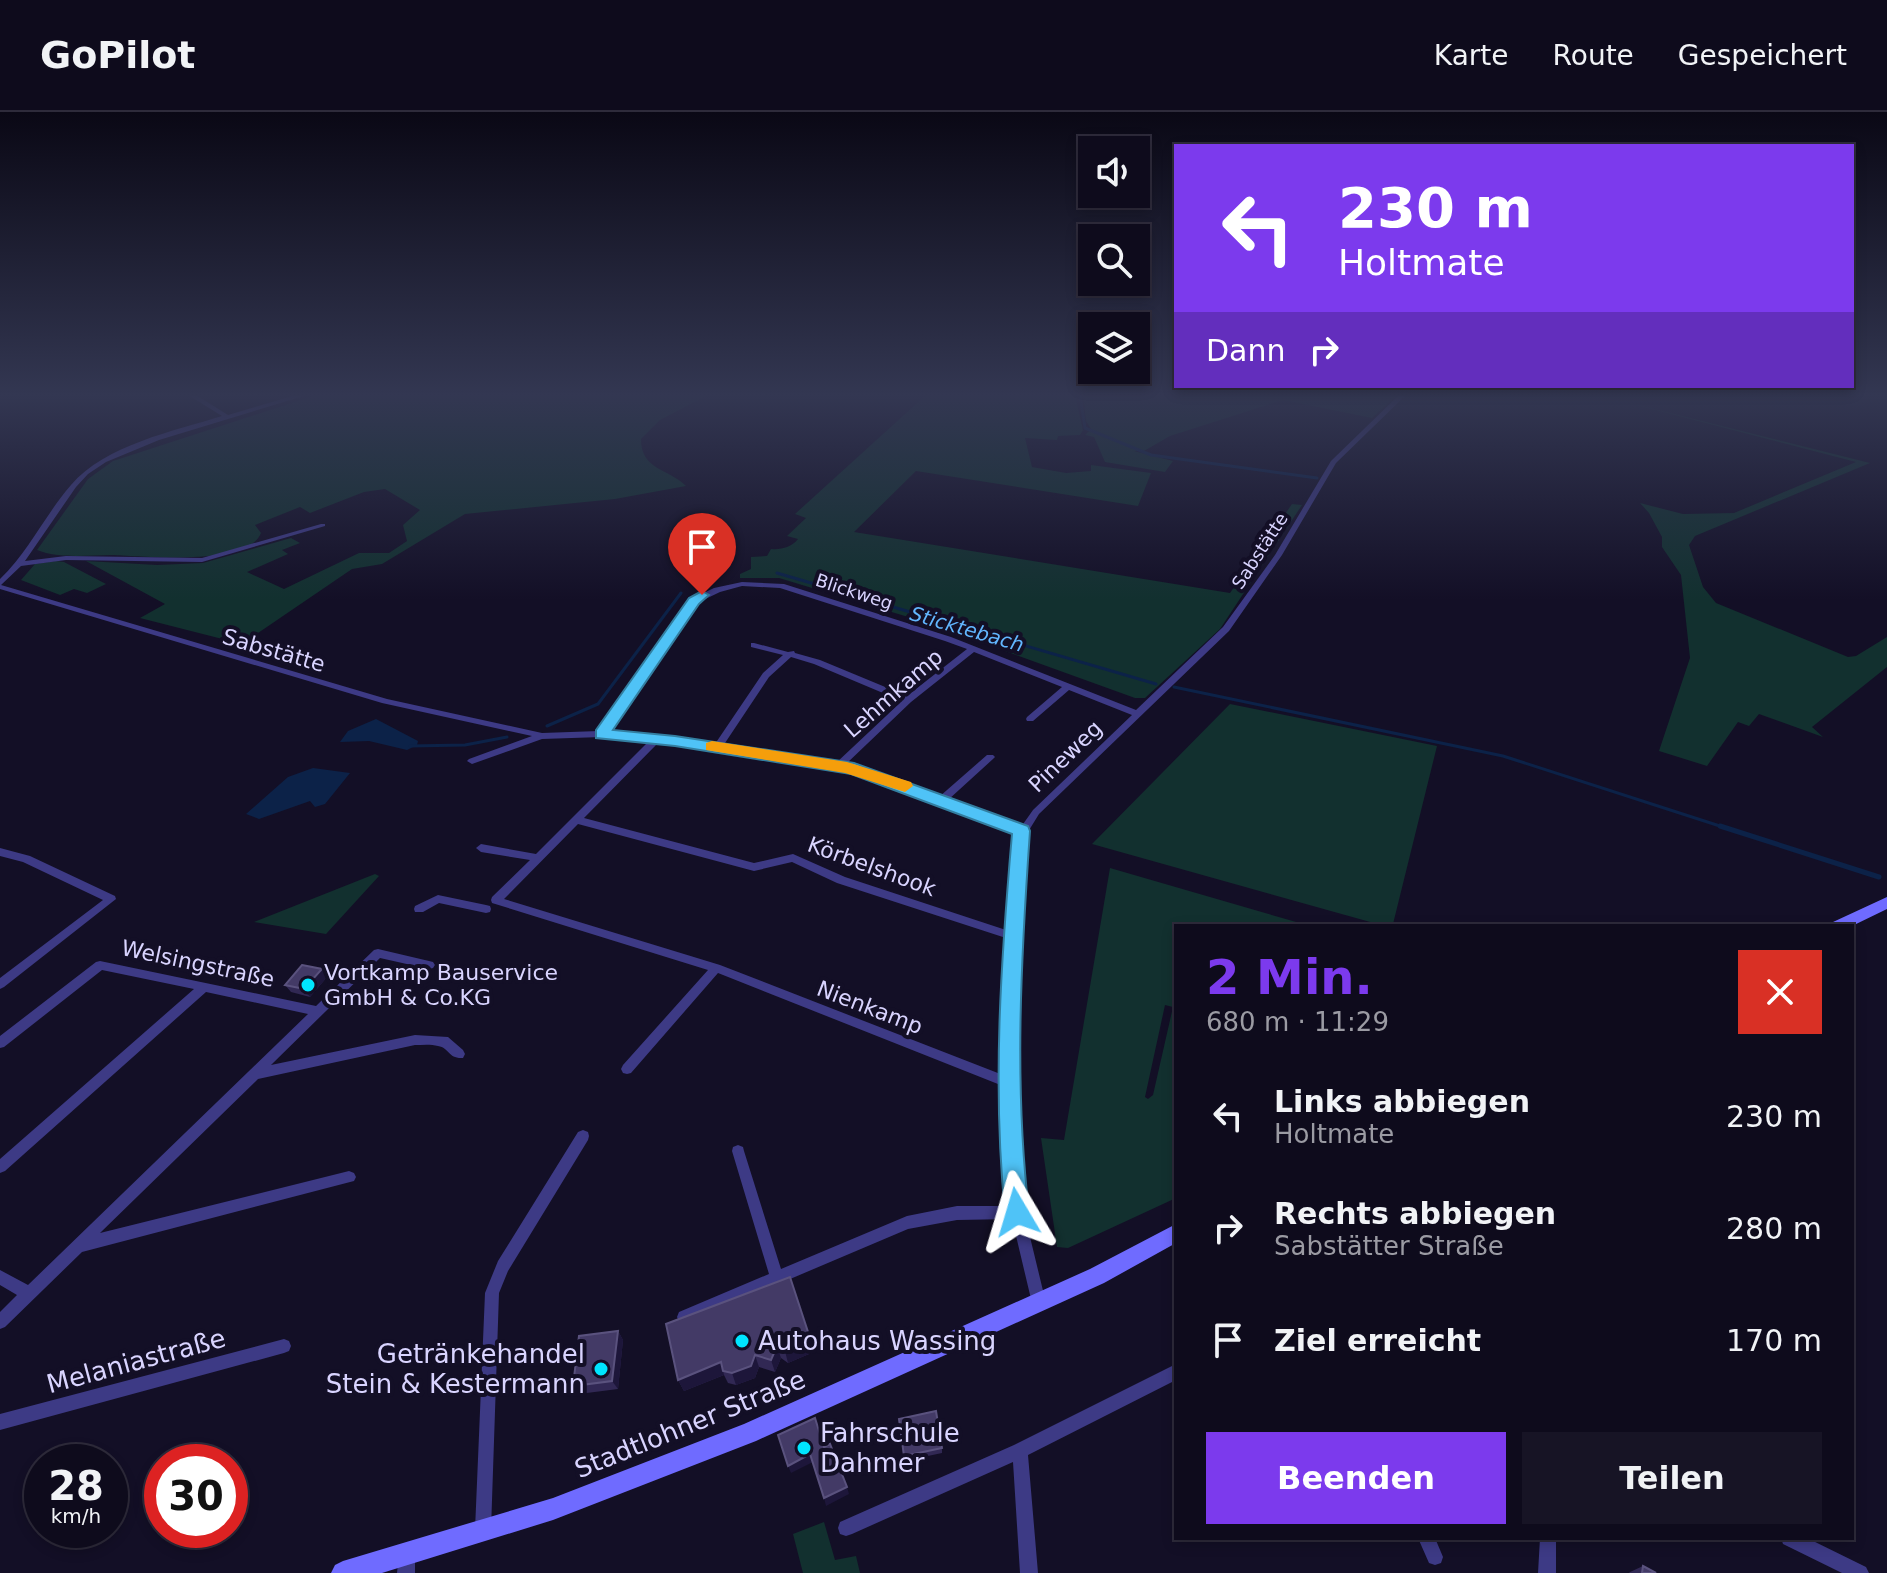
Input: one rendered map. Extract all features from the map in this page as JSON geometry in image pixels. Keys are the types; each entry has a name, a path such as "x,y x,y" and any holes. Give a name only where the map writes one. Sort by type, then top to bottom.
{"main road":[{"path":"1842,924 1887,903"},
{"name":"Stadtlohner Straße","path":"343,1573 407,1563 748,1433 1038,1299 1097,1276 1174,1234"}],"street":[{"name":"Sabstätte","path":"100,463 65,499 20,564 0,585 385,701 541,736"},
{"name":"Sabstätte","path":"1169,684 1208,650 1241,609 1332,463"},
{"path":"20,564 76,558 202,560 323,525"},
{"name":"Blickweg","path":"602,734 694,601 717,590 742,584 781,586 973,649 1138,714"},
{"path":"754,645 791,653 908,700"},
{"name":"Lehmkamp","path":"838,766 908,700 973,649"},
{"path":"718,747 766,675 791,653"},
{"name":"Pineweg","path":"1021,831 1029,819 1169,684"},
{"path":"1030,719 1068,686"},
{"path":"472,761 541,736 602,734 657,739 838,766 883,778 1021,831 1013,936 1010,1150 1017,1212 1038,1299"},
{"path":"419,909 438,899 483,912 657,739"},
{"path":"941,801 990,757"},
{"name":"Körbelshook","path":"577,820 754,867 793,858 841,880 1013,936"},
{"path":"481,848 539,858"},
{"path":"0,852 26,859 111,899 0,984"},
{"name":"Nienkamp","path":"496,900 716,968 1009,1083"},
{"path":"0,1322 378,953 429,965"},
{"name":"Welsingstraße","path":"0,1043 100,965 317,1011"},
{"path":"627,1069 716,968"},
{"path":"0,1167 204,987"},
{"path":"252,1075 415,1040 444,1041 459,1054"},
{"path":"483,1532 492,1293 503,1266 583,1136"},
{"path":"738,1151 777,1278"},
{"path":"79,1245 349,1177"},
{"path":"684,1317 930,1216 1017,1212"},
{"path":"0,1277 29,1294"},
{"name":"Melaniastraße","path":"0,1422 284,1346"},
{"path":"846,1528 1020,1451 1174,1373"},
{"path":"1020,1451 1029,1573"},
{"path":"1427,1540 1435,1557"},
{"path":"1547,1573 1548,1540"},
{"path":"1793,1540 1860,1573"}],"green space":[{"path":"110,463 650,463 686,486 615,499 465,514 382,564 352,569 242,644 140,618 165,604 86,561 157,565 203,563 291,538 300,543 282,550 288,554 247,572 284,589 359,553 389,553 407,541 403,525 420,510 385,489 364,492 310,513 300,507 255,525 261,533 252,544 216,555 74,556 37,550 88,479"},
{"path":"851,463 1031,463 1032,467 1066,473 1091,471 1091,465 1151,473 1138,506 916,471 854,532 1230,593 1292,504 1302,505 1220,629 1145,698 1135,698 950,631 958,622 947,618 938,626 779,578 740,578 740,574 751,569 751,557 767,556 771,549 796,542 798,539 787,536 806,518 795,514"},
{"path":"1112,463 1171,463 1165,472"},
{"path":"1853,463 1870,463 1695,536 1689,545 1703,587 1716,603 1848,657 1856,656 1887,637 1887,667 1812,727 1823,737 1759,714 1749,726 1738,722 1707,766 1659,751 1690,658 1681,575 1662,547 1662,537 1649,513 1640,503 1683,514 1734,513"},
{"path":"64,562 106,584 87,593 74,589 60,595 21,580 35,564"},
{"path":"1230,704 1437,746 1393,924 1377,924 1092,844"},
{"path":"1110,868 1303,924 1174,924 1174,1199 1068,1248 1057,1247 1041,1138 1064,1140","holes":["1165,1005 1173,1007 1153,1095 1148,1099 1145,1097"]},
{"path":"375,874 379,876 326,934 254,922"},
{"path":"824,1522 835,1560 856,1556 860,1573 803,1573 793,1534"}],"water":[{"path":"376,719 418,741 417,745 407,750 369,741 340,742 348,731"},
{"path":"313,768 350,773 325,804 315,807 310,801 259,819 246,814 288,777"}],"building":[{"path":"302,965 322,969 304,989 285,985"},
{"name":"Autohaus Wassing","path":"790,1277 809,1335 806,1342 785,1351 777,1346 771,1360 755,1355 751,1366 732,1373 723,1371 721,1362 678,1380 666,1324"},
{"name":"Getränkehandel Stein & Kestermann","path":"618,1331 612,1381 573,1386 579,1336"},
{"path":"936,1411 942,1448 904,1456 899,1419"},
{"path":"815,1418 824,1447 830,1444 847,1487 824,1498 810,1454 788,1466 778,1435"},
{"path":"1643,1566 1656,1573 1642,1573"}],"waterway":[{"path":"1210,463 1317,478"},
{"name":"Sticktebach","path":"777,573 1156,684"},
{"name":"Sticktebach","path":"547,726 598,704 681,593"},
{"path":"1174,687 1503,756 1726,828"},
{"path":"410,746 465,745 507,737"},
{"path":"1720,826 1879,877"}],"slow traffic":[{"path":"712,746 847,768 905,786"}],"place":[{"name":"Vortkamp Bauservice GmbH & Co.KG","path":"308,985"},
{"name":"Autohaus Wassing","path":"742,1341"},
{"name":"Getränkehandel Stein & Kestermann","path":"601,1369"},
{"name":"Fahrschule Dahmer","path":"804,1448"}],"route":[{"path":"702,595 694,601 602,734 675,741 854,769 1021,831 1013,936 1009,1083 1010,1150 1017,1212"}]}
